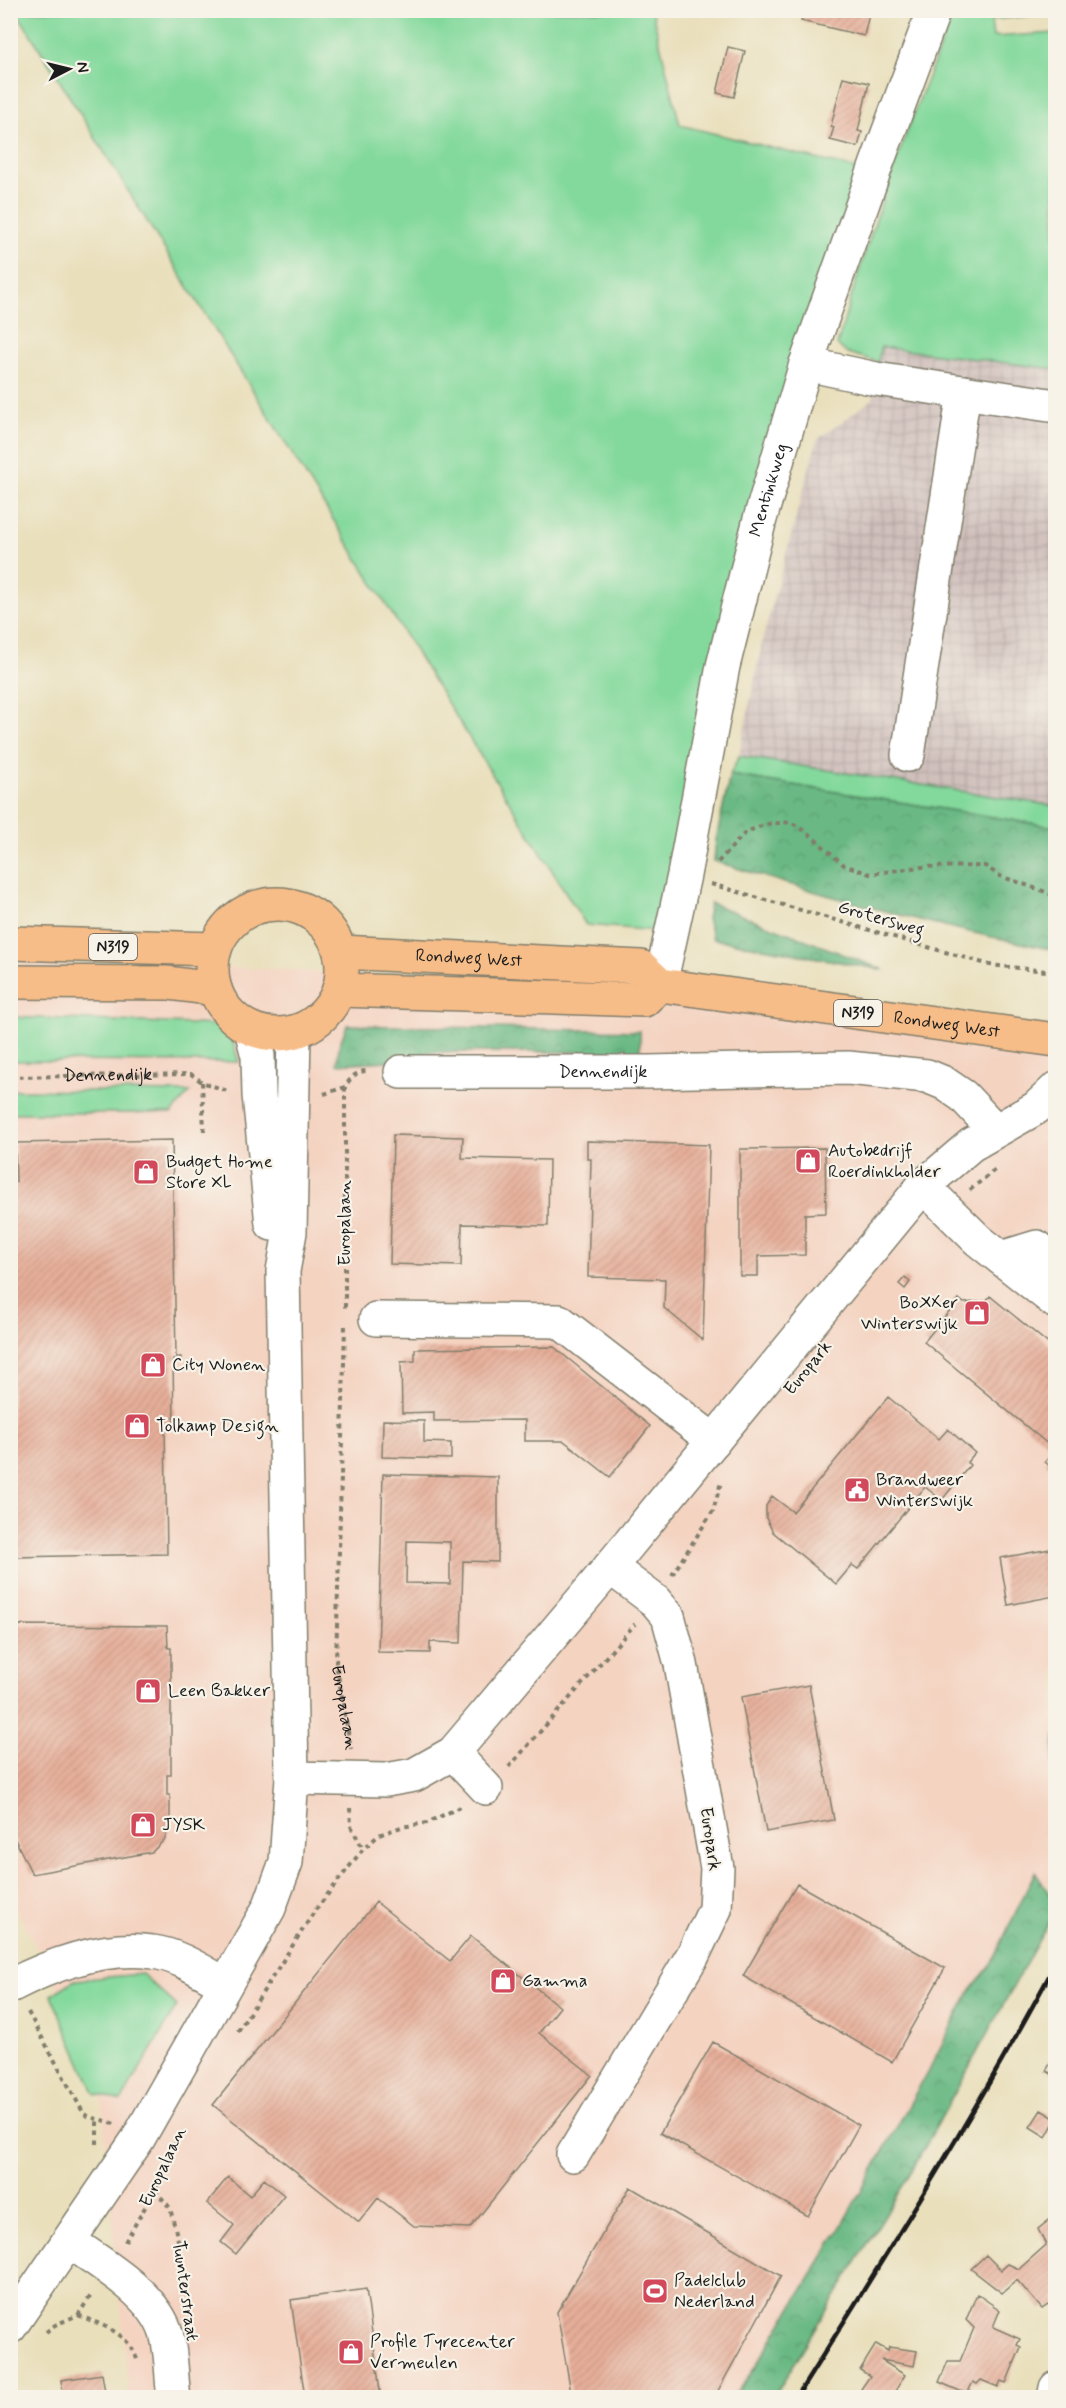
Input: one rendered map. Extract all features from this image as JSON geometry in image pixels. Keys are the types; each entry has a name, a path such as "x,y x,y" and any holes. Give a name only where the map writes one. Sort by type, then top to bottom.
{"main road":[{"path":"279,903 300,907 318,917 332,933 341,952 343,971 340,990 330,1009 314,1024 294,1033 275,1035 251,1029 237,1021 223,1006 215,989 212,969 215,949 225,930 240,915 258,906 279,903"},
{"name":"N319","path":"10,943 215,949"},
{"name":"Rondweg West","path":"341,952 641,967 660,985 1056,1040"},
{"name":"N319","path":"10,982 168,983 215,989"},
{"name":"Rondweg West","path":"340,990 644,999 660,985"}],"street":[{"name":"Mentinkweg","path":"660,985 684,875 723,666 760,519 806,364 934,10"},
{"path":"806,364 876,379 1056,406"},
{"path":"908,755 964,392"},
{"name":"Europalaan","path":"251,1029 258,1056 259,1095 274,1235 283,1271"},
{"name":"Europalaan","path":"10,2327 138,2139 269,1908 286,1862 292,1778 283,1271 290,1232 294,1033"},
{"name":"Dennendijk","path":"401,1072 648,1072 848,1068 927,1076 944,1083 963,1096 995,1130"},
{"path":"292,1778 386,1780 414,1775 453,1753 610,1567 923,1186 971,1145 1036,1108 1056,1089"},
{"path":"923,1186 945,1210 1056,1302"},
{"path":"1001,1258 1049,1252"},
{"path":"376,1319 559,1321 714,1441"},
{"name":"Europark","path":"573,2155 693,1955 715,1909 717,1868 681,1664 668,1616 655,1601 610,1567"},
{"path":"453,1753 486,1788"},
{"path":"12,1985 58,1964 112,1951 154,1952 190,1965 225,1984"},
{"name":"Tuunterstraat","path":"70,2242 110,2269 148,2302 166,2332 174,2397"},
{"path":"1054,2397 1056,2388"}],"path":[{"path":"716,864 746,832 766,824 791,822 809,834 844,865 870,874 920,867 985,866 1000,876 1046,891 1056,897"},
{"name":"Grotersweg","path":"701,880 990,965 1056,972"},
{"path":"292,1095 324,1094 345,1087 351,1076 363,1070 401,1072"},
{"name":"Dennendijk","path":"10,1077 191,1074 202,1082 240,1095 259,1095"},
{"path":"202,1082 204,1131"},
{"name":"Europalaan","path":"345,1087 345,1319 336,1663 351,1739 351,1826 363,1849"},
{"path":"945,1210 998,1167"},
{"path":"232,2040 314,1912 363,1849 379,1834 401,1827 427,1823 470,1802 511,1765 655,1601 713,1511 722,1480"},
{"path":"12,1985 84,2114 97,2121 106,2121 138,2139 168,2162"},
{"name":"Europalaan","path":"140,2366 133,2347 115,2331 78,2315 110,2269 155,2190 182,2129"},
{"name":"Tuunterstraat","path":"155,2190 170,2208 178,2240 187,2307"}],"shaded area":[{"path":"880,347 1055,369 1055,806 739,756 763,638 817,440 873,399"},
{"path":"11,963 278,969 1055,1041 1055,1870 899,2161 751,2397 129,2397 98,2065 11,1899"}],"green space":[{"path":"16,11 652,11 680,125 861,170 657,931 586,925"},
{"path":"955,11 1055,11 1055,13 991,20 993,37 1055,33 1055,369 881,347 878,362 847,353 837,345 891,176"},
{"path":"739,756 1055,806 1055,827 730,775"},
{"path":"730,775 1055,827 1055,950 883,911 714,861 716,840"},
{"path":"710,903 884,970 713,939 707,919"},
{"path":"11,1017 219,1025 232,1039 239,1062 11,1061"},
{"path":"347,1025 640,1031 640,1052 424,1052 424,1059 337,1064 339,1046"},
{"path":"11,1090 190,1092 172,1113 11,1113"},
{"path":"1035,1872 1055,1903 1055,1911 914,2167 774,2397 733,2397 754,2369 835,2237 932,2064 969,1992 990,1966"},
{"path":"142,1974 177,2006 121,2101 95,2094 51,1995 75,1980"}],"water":[{"path":"1055,1735 1056,1821 1050,1821"}],"building":[{"path":"804,10 870,10 864,36 801,21"},
{"path":"728,47 745,51 734,97 717,93"},
{"path":"843,77 869,83 858,131 862,132 858,147 830,140 834,127 831,126"},
{"path":"393,1135 463,1137 462,1158 549,1160 548,1226 462,1224 461,1266 390,1264"},
{"path":"172,1140 176,1357 181,1357 181,1360 173,1360 174,1425 183,1427 165,1428 167,1554 13,1557 10,1182 16,1182 15,1143"},
{"path":"587,1141 709,1145 703,1340 664,1308 665,1279 588,1277 591,1159 587,1159"},
{"path":"825,1148 826,1213 805,1214 805,1255 758,1256 758,1276 740,1276 740,1149"},
{"path":"905,1277 910,1282 905,1289 899,1284"},
{"path":"990,1296 1056,1350 1056,1471 1045,1462 1055,1450 924,1342 959,1299 964,1303 986,1301"},
{"path":"554,1347 650,1426 610,1477 564,1441 525,1441 525,1420 434,1421 434,1412 402,1413 401,1362 415,1361 415,1349"},
{"path":"888,1397 939,1439 948,1429 975,1453 967,1462 970,1465 942,1500 925,1487 858,1569 852,1565 836,1584 773,1532 766,1518 766,1506 772,1496 793,1512"},
{"path":"383,1420 424,1421 424,1442 451,1443 451,1459 382,1457"},
{"path":"383,1474 498,1477 498,1562 463,1561 461,1643 430,1642 430,1653 378,1652","holes":["407,1541 450,1542 450,1584 406,1583"]},
{"path":"1056,1548 1055,1596 1008,1605 1000,1558"},
{"path":"14,1625 167,1626 168,1648 171,1648 171,1775 167,1775 170,1823 165,1839 152,1852 32,1874 10,1829 10,1794 13,1793"},
{"path":"809,1685 834,1820 766,1832 741,1697"},
{"path":"797,1884 945,1968 892,2062 743,1976"},
{"path":"376,1902 450,1961 471,1936 560,2007 539,2033 592,2075 470,2228 414,2226 378,2198 359,2222 213,2105"},
{"path":"713,2042 859,2125 808,2216 660,2133"},
{"path":"1056,2053 1056,2076 1046,2071"},
{"path":"1041,2110 1056,2119 1046,2137 1030,2127"},
{"path":"228,2177 250,2196 264,2179 284,2195 236,2254 221,2242 234,2225 207,2203"},
{"path":"630,2187 781,2276 714,2398 572,2398 557,2312"},
{"path":"1053,2217 1056,2220 1056,2304 1051,2308 1048,2305 1042,2309 1017,2280 1002,2293 971,2269 986,2255 1001,2270 1008,2264 1019,2269 1046,2245 1038,2229"},
{"path":"366,2289 381,2398 305,2398 291,2300"},
{"path":"977,2294 1000,2310 993,2327 1020,2339 1017,2345 1021,2347 1006,2383 1001,2381 998,2387 981,2380 977,2384 973,2382 967,2394 939,2382 948,2361 960,2361 974,2328 966,2320"},
{"path":"876,2344 888,2351 889,2347 917,2351 914,2366 881,2360 905,2375 891,2398 875,2398 861,2389 870,2376 860,2370"},
{"path":"102,2374 106,2398 64,2398 61,2380"}],"railway":[{"path":"796,2398 962,2129 1056,1963"}],"place":[{"name":"Autobedrijf Roerdinkholder","path":"808,1161"},
{"name":"Budget Home Store XL","path":"146,1172"},
{"name":"BoXXer Winterswijk","path":"977,1313"},
{"name":"City Wonen","path":"153,1365"},
{"name":"Tolkamp Design","path":"137,1426"},
{"name":"Brandweer Winterswijk","path":"857,1490"},
{"name":"Leen Bakker","path":"148,1691"},
{"name":"JYSK","path":"143,1825"},
{"name":"Gamma","path":"503,1981"},
{"name":"Padelclub Nederland","path":"655,2291"},
{"name":"Profile Tyrecenter Vermeulen","path":"351,2352"}]}
